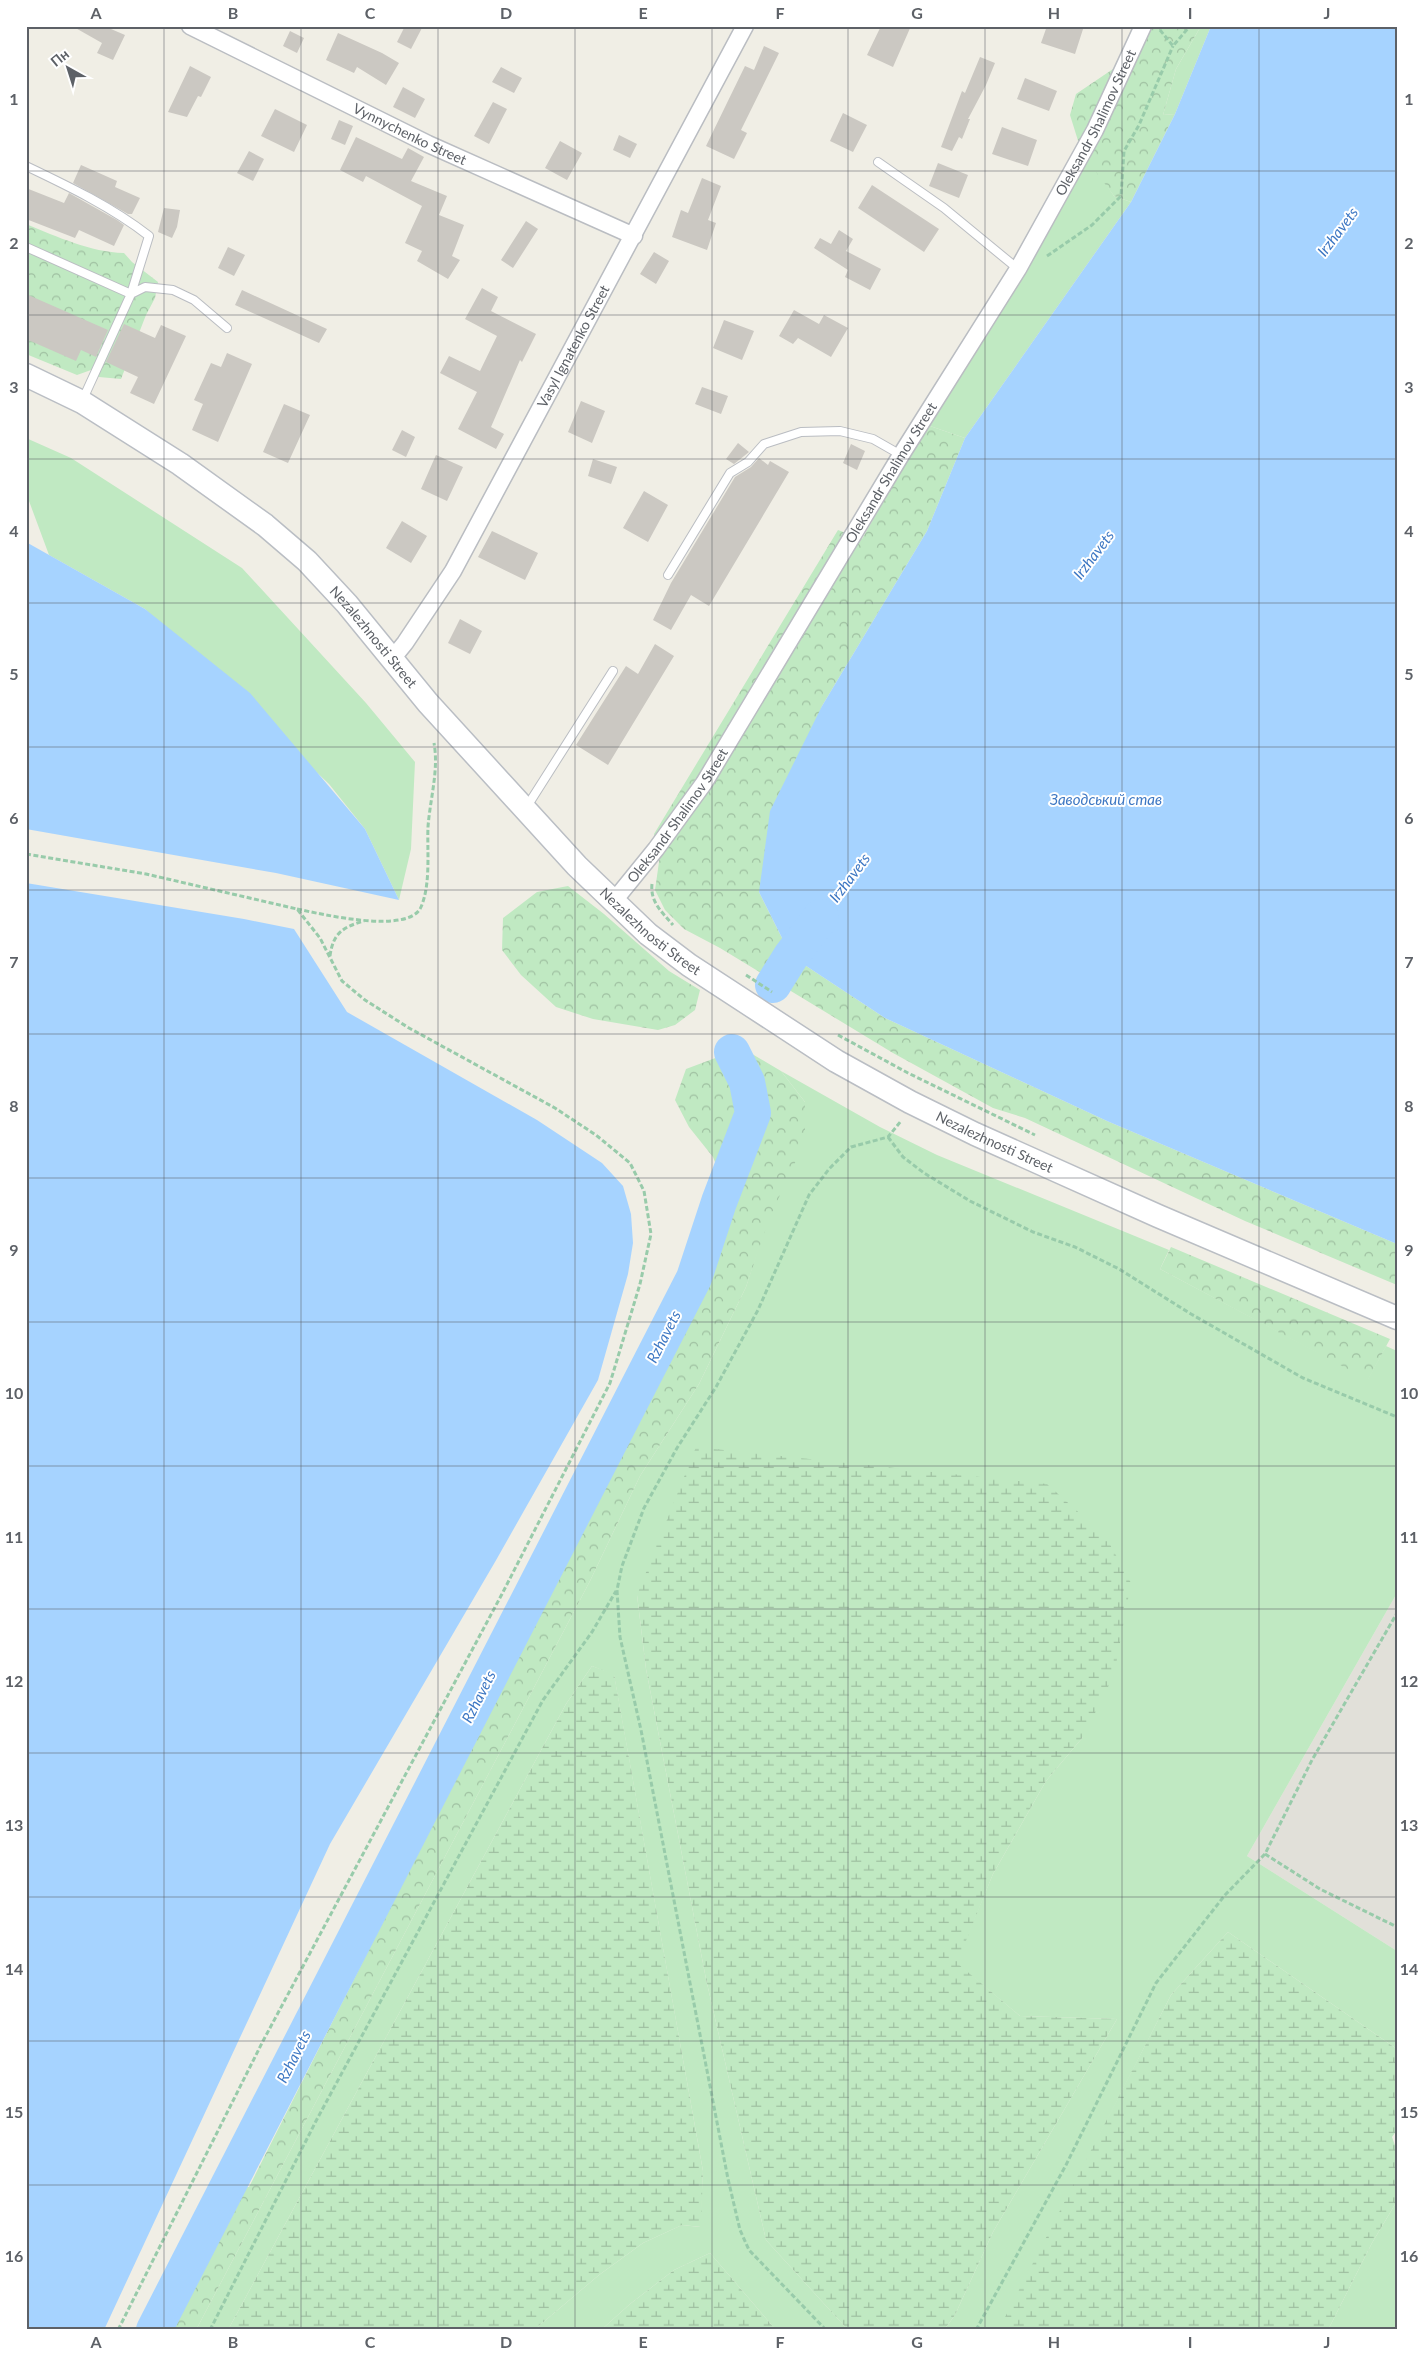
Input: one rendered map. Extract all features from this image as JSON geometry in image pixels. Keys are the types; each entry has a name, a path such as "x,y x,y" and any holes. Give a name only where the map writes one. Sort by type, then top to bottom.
{"main road":[{"name":"Nezalezhnosti Street","path":"26,375 82,402 180,464 265,525 314,568 524,810 613,902 648,934 689,965 836,1061 910,1102 975,1134 1158,1216 1397,1318"}],"street":[{"name":"Vynnychenko Street","path":"190,26 428,144 634,236"},
{"name":"Vasyl Ignatenko Street","path":"392,659 405,643 453,571 745,26"},
{"name":"Oleksandr Shalimov Street","path":"613,902 628,881 656,849 704,782 901,455 1018,269 1095,130 1143,26"}],"lane":[{"path":"878,162 944,208 1018,269"},
{"path":"26,166 77,192 133,224 149,236 131,294 82,402"},
{"path":"26,247 131,294"},
{"path":"131,294 145,287 173,290 194,300 227,328"},
{"path":"668,575 730,473 748,462 764,444 801,432 840,431 873,439 901,455"},
{"path":"524,810 613,671"}],"path":[{"path":"1157,26 1172,46"},
{"path":"1018,269 1026,269 1092,225 1121,196 1124,151 1139,125 1172,46 1190,26"},
{"path":"26,854 146,874 297,909 367,920 393,921 412,917 421,908 428,870 428,826 436,754"},
{"path":"656,849 653,861 651,893 658,909 675,926"},
{"path":"118,2330 263,2040 502,1594 610,1382 640,1284 651,1234 644,1190 630,1163 596,1135 555,1108 409,1028 365,1000 342,981 320,938 297,909"},
{"path":"330,956 332,943 340,932 351,924 367,920"},
{"path":"740,971 777,995"},
{"path":"832,1031 908,1073 1036,1136"},
{"path":"826,2330 749,2250 740,2230 728,2179 641,1730 620,1637 617,1590 622,1566 644,1508 677,1448 716,1387 758,1310 808,1195 829,1169 851,1147 888,1137 903,1157 924,1173 970,1201 1032,1232 1075,1247 1119,1269 1191,1314 1303,1378 1397,1417"},
{"path":"210,2330 316,2121 543,1700 592,1632 617,1590"},
{"path":"976,2330 1066,2165 1156,1983 1225,1895 1265,1854 1312,1760 1397,1613"},
{"path":"1265,1854 1320,1889 1397,1926"}],"shaded area":[{"path":"1397,1593 1397,1951 1247,1856"}],"green space":[{"path":"1151,26 1201,26 1176,69 1163,115 1175,114 1131,202 1114,196 1093,168 1080,147 1070,115 1076,94 1116,67"},
{"path":"1201,26 1211,26 1175,114 1163,115 1176,69"},
{"path":"1085,154 1114,196 1131,202 965,438 930,426 1026,264"},
{"path":"26,224 86,247 124,253 132,262 158,282 155,298 146,315 121,379 99,377 91,370 77,375 26,354"},
{"path":"930,426 965,438 927,531 822,706 759,892 791,956 885,1018 1107,1121 1397,1244 1397,1285 1245,1221 1025,1118 993,1108 893,1053 720,948 684,929 665,910 655,890 660,855 654,834 838,530 862,539 907,460"},
{"path":"26,438 71,458 242,568 366,703 415,762 411,849 399,900 365,829 329,784 145,609 49,555 29,501 26,499"},
{"path":"568,886 604,914 669,971 700,990 695,1010 675,1025 658,1030 593,1019 556,1007 521,975 502,950 503,918 537,892"},
{"path":"742,1048 781,1071 805,1102 805,1141 769,1219 746,1287 699,1384 640,1476 590,1581 196,2330 135,2330 209,2188 249,2187 399,1890 669,1338 699,1253 726,1190 713,1157 689,1127 675,1100 686,1069"},
{"path":"781,1071 880,1127 937,1155 1169,1250 1160,1269 1368,1379 1386,1346 1397,1351 1397,1593 1247,1856 1397,1951 1397,2049 1228,1932 1171,1995 1000,2330 944,2330 955,2315 993,2232 1117,2019 1020,2016 956,1963 993,1874 1046,1781 1083,1737 637,1595 646,1669 706,1979 766,2240 848,2330 776,2330 710,2253 674,2270 630,2304 601,2330 534,2330 599,2275 643,2243 682,2225 700,2227 703,2171 614,1675 592,1666 566,1704 228,2330 196,2330 590,1581 640,1476 699,1384 746,1287 805,1102"},
{"path":"1171,1247 1390,1339 1368,1380 1160,1269"},
{"path":"696,1447 1047,1484 1106,1537 1131,1583 1114,1675 1083,1737 1046,1781 993,1874 957,1963 1020,2016 1117,2019 993,2232 955,2315 944,2330 848,2330 766,2240 706,1979 646,1669 637,1595"},
{"path":"592,1666 614,1674 703,2171 701,2227 682,2225 643,2243 599,2275 534,2330 228,2330 566,1704"},
{"path":"1228,1932 1397,2049 1397,2130 1392,2137 1397,2151 1397,2201 1372,2243 1328,2330 999,2329 1171,1995"},
{"path":"1397,2201 1397,2330 1328,2330 1372,2243"},
{"path":"710,2253 776,2330 601,2330 630,2304 674,2270"}],"water":[{"name":"Заводський став","path":"1211,26 1397,26 1397,1244 1107,1121 885,1018 791,956 759,892 770,811 822,706 927,531 965,438 1131,202 1175,114"},
{"path":"26,542 145,609 250,693 365,829 399,900 276,873 26,829"},
{"path":"26,883 294,929 347,1012 537,1120 602,1163 623,1186 631,1214 633,1243 628,1274 598,1380 495,1562 330,1844 104,2330 26,2330"}],"building":[{"path":"72,26 104,26 125,35 113,60 97,53 102,43"},
{"path":"405,26 423,26 411,49 397,42"},
{"path":"881,26 911,26 893,67 867,55"},
{"path":"1047,26 1084,26 1075,54 1041,43"},
{"path":"290,31 304,38 297,53 283,46"},
{"path":"338,33 399,63 386,85 357,67 354,73 326,60"},
{"path":"764,46 779,53 741,130 747,133 734,159 706,146 745,66 754,70"},
{"path":"980,57 995,63 986,85 968,119 970,119 962,139 959,137 952,151 941,147 962,91 965,93"},
{"path":"190,66 211,77 201,97 198,96 187,117 168,112"},
{"path":"501,67 522,78 514,93 492,82"},
{"path":"1025,78 1057,91 1049,111 1017,99"},
{"path":"403,87 425,99 415,118 393,107"},
{"path":"493,102 507,109 489,144 474,136"},
{"path":"275,109 307,125 294,152 261,136"},
{"path":"843,113 867,125 853,152 830,141"},
{"path":"339,120 353,126 345,145 331,139"},
{"path":"1002,127 1037,140 1028,166 992,154"},
{"path":"619,135 637,144 630,158 613,150"},
{"path":"356,137 402,159 408,148 424,157 411,181 447,196 439,215 464,225 452,256 460,260 448,279 417,261 422,251 405,243 422,206 366,176 363,182 340,170"},
{"path":"560,141 582,153 567,180 545,168"},
{"path":"249,151 264,159 253,181 237,173"},
{"path":"938,163 968,175 959,198 929,186"},
{"path":"81,165 117,181 115,187 140,198 132,214 128,214 73,183"},
{"path":"702,178 721,186 708,220 716,223 707,250 672,237 681,210 688,213"},
{"path":"872,185 939,229 924,252 858,208"},
{"path":"26,188 64,203 69,193 117,220 124,225 114,246 79,230 75,238 26,219"},
{"path":"164,208 180,210 177,227 172,238 158,232"},
{"path":"526,221 538,229 513,268 501,260"},
{"path":"839,230 853,239 846,251 881,269 870,290 845,277 848,270 814,248 820,238 831,244"},
{"path":"228,247 245,255 234,276 218,268"},
{"path":"654,252 669,261 656,284 640,274"},
{"path":"482,288 498,297 491,311 536,334 522,362 520,360 491,427 504,434 496,449 458,429 477,392 440,373 449,356 480,371 497,336 465,319"},
{"path":"242,290 327,329 319,343 235,305"},
{"path":"26,294 108,330 96,357 81,350 76,361 26,339"},
{"path":"794,310 819,324 824,315 848,328 831,357 798,338 793,344 779,336"},
{"path":"724,320 754,331 742,360 713,348"},
{"path":"124,324 155,338 161,325 186,336 154,404 130,393 138,377 106,362"},
{"path":"227,353 252,364 218,442 192,430 203,404 194,400 211,363 221,367"},
{"path":"702,387 728,396 721,414 695,404"},
{"path":"581,401 605,411 592,443 568,432"},
{"path":"284,404 310,415 288,463 263,452"},
{"path":"402,430 415,437 406,457 392,450"},
{"path":"738,443 749,452 734,464 726,459"},
{"path":"851,444 865,451 857,470 843,463"},
{"path":"436,455 463,467 447,501 421,489"},
{"path":"759,458 768,465 770,461 789,472 709,606 691,595 671,630 653,620 671,583 735,477 751,467"},
{"path":"593,459 617,467 611,484 588,476"},
{"path":"644,491 668,505 648,542 623,528"},
{"path":"402,521 427,536 411,563 386,548"},
{"path":"492,531 538,553 525,580 478,557"},
{"path":"460,619 482,631 470,654 448,643"},
{"path":"655,644 674,656 608,765 576,745 626,666 638,674"}],"waterway":[{"name":"Irzhavets","path":"773,985 791,956 821,917"},
{"name":"Rzhavets","path":"154,2330 694,1278 719,1202 753,1113 747,1082 732,1052"}]}
